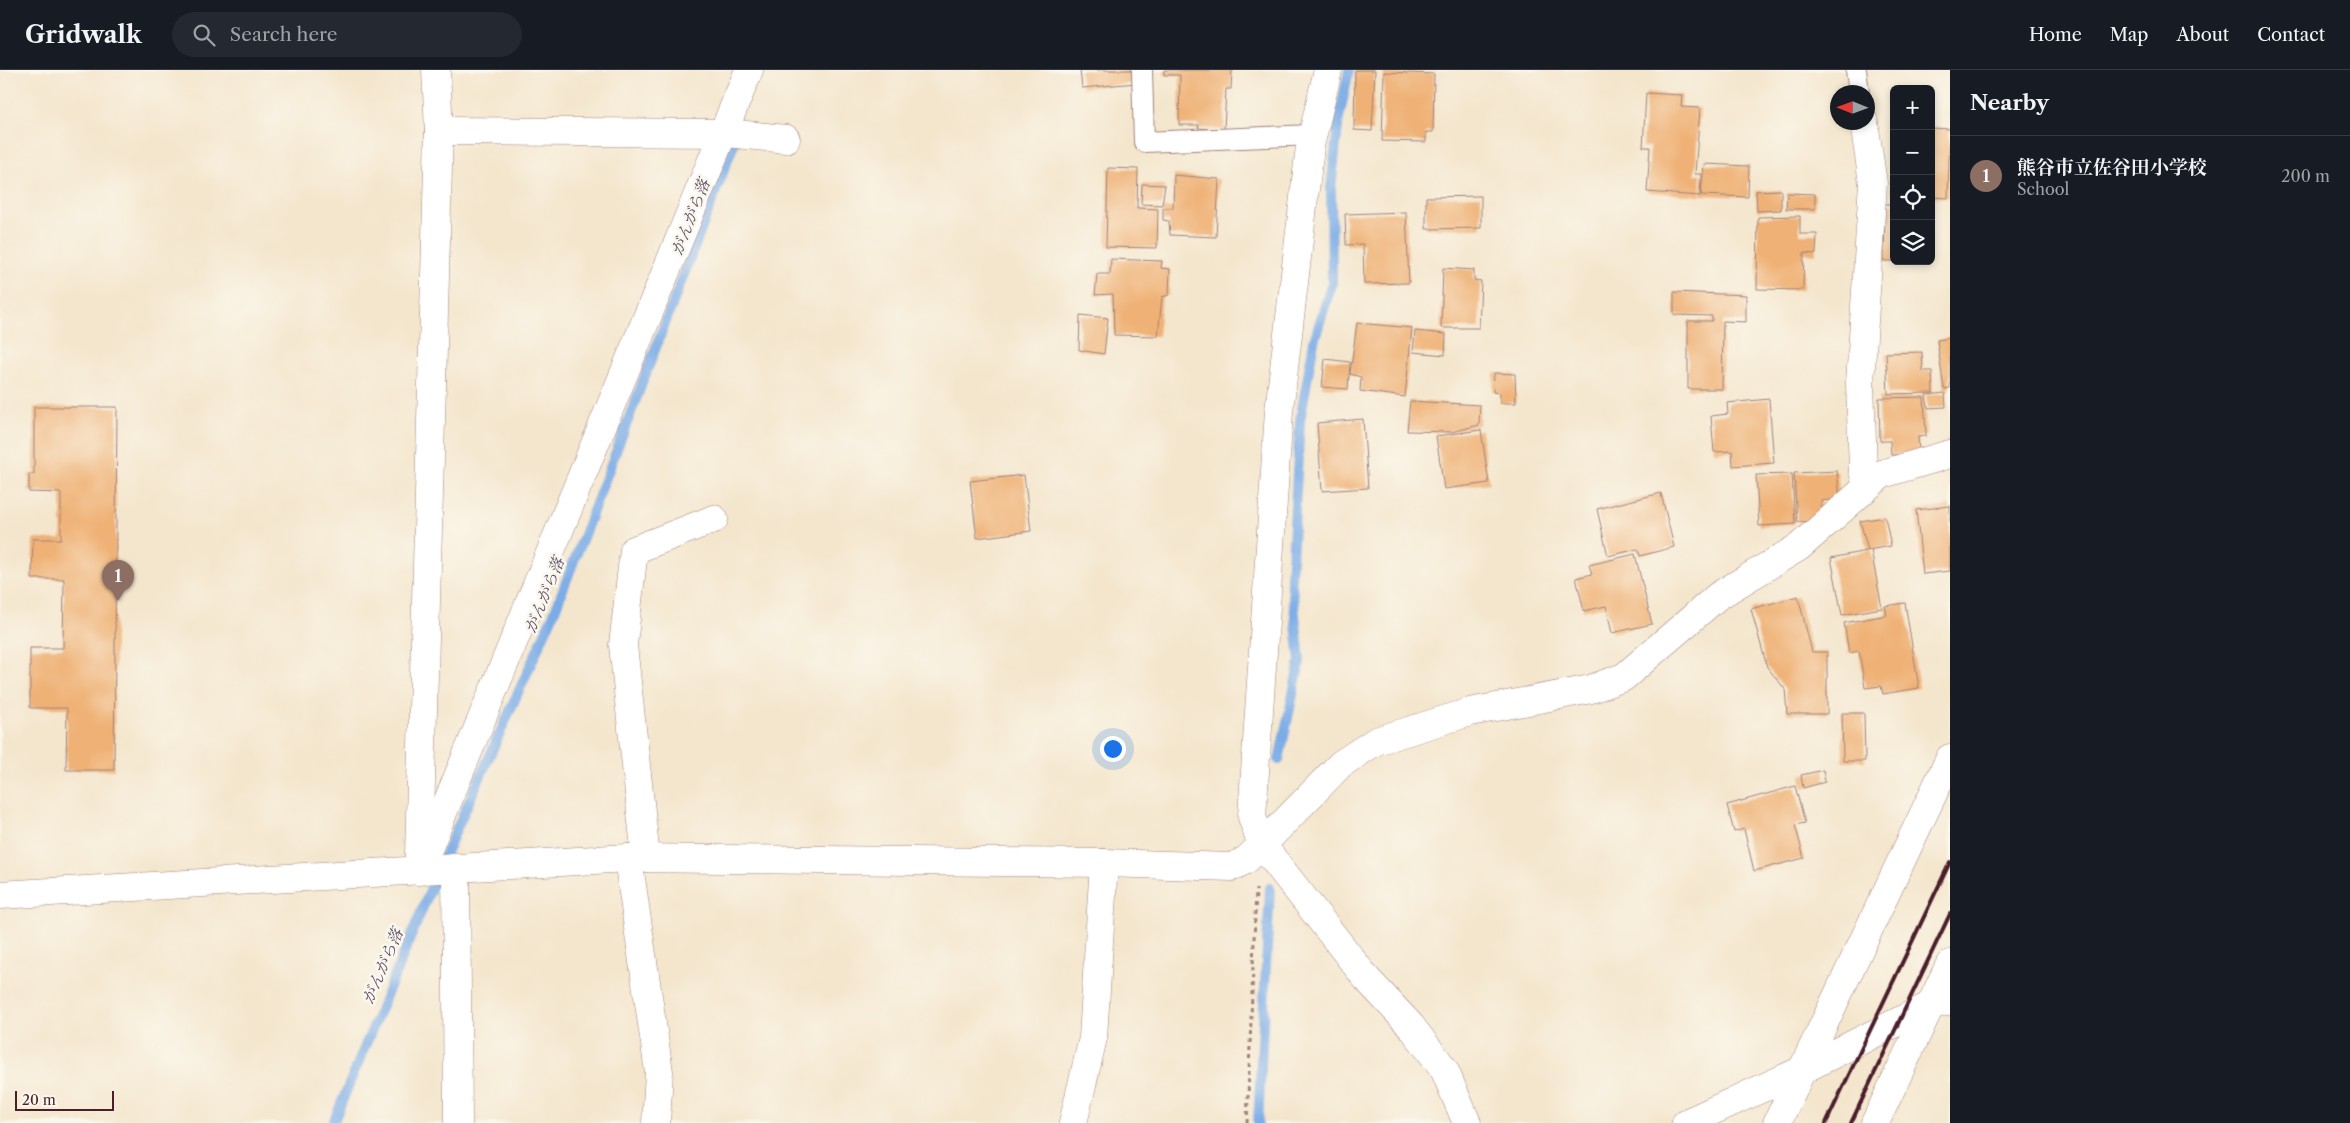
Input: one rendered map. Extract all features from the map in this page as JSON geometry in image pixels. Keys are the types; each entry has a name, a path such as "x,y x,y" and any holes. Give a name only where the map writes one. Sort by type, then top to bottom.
{"street":[{"path":"420,871 439,131 436,70"},
{"path":"420,871 749,70"},
{"path":"1328,70 1312,135 1279,411 1268,550 1252,817 1254,853 1411,1026 1444,1069 1468,1123"},
{"path":"1865,130 1873,183 1860,383 1863,471 1867,486"},
{"path":"439,131 724,133 773,137"},
{"path":"0,895 420,871 455,867 637,858 1104,863 1232,867 1254,853 1341,764 1376,741 1470,712 1591,689 1624,677 1718,596 1798,547 1882,474 1950,454"},
{"path":"656,1123 659,1072 637,858 623,645 634,550 714,519"},
{"path":"1777,1123 1950,758"},
{"path":"1074,1123 1092,1038 1104,863"},
{"path":"455,867 458,1123"},
{"path":"1875,1123 1940,1003 1950,964"},
{"path":"1686,1123 1800,1071 1940,1003"}],"lane":[{"path":"1142,70 1144,142 1312,135"},
{"path":"1856,70 1858,85"}],"path":[{"path":"1247,1123 1256,876 1254,853"}],"building":[{"path":"1080,70 1134,70 1136,83 1082,88"},
{"path":"1164,70 1232,70 1231,89 1226,89 1224,130 1198,128 1199,125 1179,125 1180,75 1164,75"},
{"path":"1355,70 1375,70 1372,131 1354,130"},
{"path":"1384,72 1434,74 1433,132 1426,132 1426,142 1382,141"},
{"path":"1646,93 1682,95 1681,107 1700,108 1695,174 1701,174 1700,196 1647,192 1650,147 1643,147"},
{"path":"1935,128 1950,129 1948,198 1935,197"},
{"path":"1704,164 1749,166 1748,197 1701,195"},
{"path":"1108,168 1138,169 1137,208 1158,209 1157,248 1106,247"},
{"path":"1174,175 1219,179 1216,237 1170,235 1169,221 1163,220 1163,208 1173,208"},
{"path":"1142,184 1165,185 1162,205 1141,204"},
{"path":"1781,190 1781,210 1757,211 1756,191"},
{"path":"1787,193 1815,194 1815,209 1786,209"},
{"path":"1481,196 1481,228 1426,229 1426,197"},
{"path":"1885,204 1890,204 1890,261 1884,261"},
{"path":"1406,212 1409,283 1364,284 1363,244 1346,245 1345,214"},
{"path":"1800,216 1800,234 1817,234 1816,254 1804,253 1803,290 1757,289 1758,217"},
{"path":"1111,259 1162,261 1161,268 1170,269 1169,295 1162,297 1158,336 1114,335 1113,294 1095,295 1097,274 1110,274"},
{"path":"1443,268 1474,270 1474,280 1481,281 1479,328 1441,328"},
{"path":"1674,292 1746,295 1746,322 1723,321 1722,389 1688,389 1688,321 1712,321 1712,316 1674,315"},
{"path":"1080,315 1108,318 1104,354 1079,350"},
{"path":"1357,323 1412,328 1405,397 1360,391 1361,377 1350,374"},
{"path":"1415,331 1446,334 1445,355 1413,352"},
{"path":"1950,338 1950,388 1944,389 1937,340"},
{"path":"1922,352 1923,371 1932,371 1933,393 1888,394 1886,353"},
{"path":"1325,359 1350,362 1348,389 1322,387"},
{"path":"1494,373 1515,374 1516,403 1500,403 1500,393 1493,392"},
{"path":"1945,393 1946,407 1928,408 1926,395"},
{"path":"1924,397 1926,436 1918,437 1919,454 1891,455 1890,441 1880,441 1879,398"},
{"path":"1769,399 1774,463 1733,466 1732,451 1714,452 1711,416 1728,414 1727,403"},
{"path":"1410,401 1480,405 1479,425 1452,432 1407,431"},
{"path":"34,407 117,407 114,770 66,770 67,708 30,708 30,648 63,648 64,579 32,579 33,539 61,539 61,493 29,492 29,474 34,474"},
{"path":"1363,419 1368,488 1322,491 1317,423"},
{"path":"1481,430 1489,483 1444,489 1436,436"},
{"path":"1837,471 1840,499 1821,501 1822,521 1797,522 1794,473"},
{"path":"1792,474 1795,524 1759,526 1756,475"},
{"path":"1024,475 1031,531 977,538 970,481"},
{"path":"1661,493 1674,547 1640,556 1638,549 1608,556 1597,509"},
{"path":"1950,506 1950,571 1923,574 1916,510"},
{"path":"1885,517 1891,546 1868,550 1860,521"},
{"path":"1871,550 1882,608 1842,615 1831,558"},
{"path":"1635,554 1652,624 1612,633 1606,606 1584,611 1576,578 1592,574 1589,565"},
{"path":"1798,596 1812,652 1827,652 1827,714 1787,714 1785,689 1767,667 1751,609"},
{"path":"1905,603 1919,688 1883,694 1881,686 1865,688 1859,651 1849,653 1844,623 1887,615 1885,606"},
{"path":"1842,713 1864,713 1865,761 1843,761"},
{"path":"1823,770 1825,782 1803,788 1801,775"},
{"path":"1795,786 1805,823 1795,825 1804,858 1754,871 1744,829 1734,832 1727,805"}],"waterway":[{"path":"1279,760 1300,661 1291,578 1300,421 1314,341 1332,283 1331,188 1339,118 1349,70"},
{"name":"がんがら落","path":"333,1123 444,857 554,613 737,136"},
{"path":"1258,1123 1270,888"}],"railway":[{"path":"1826,1123 1950,862"},
{"path":"1851,1123 1950,914"}],"place":[{"name":"熊谷市立佐谷田小学校","path":"118,601"}]}
